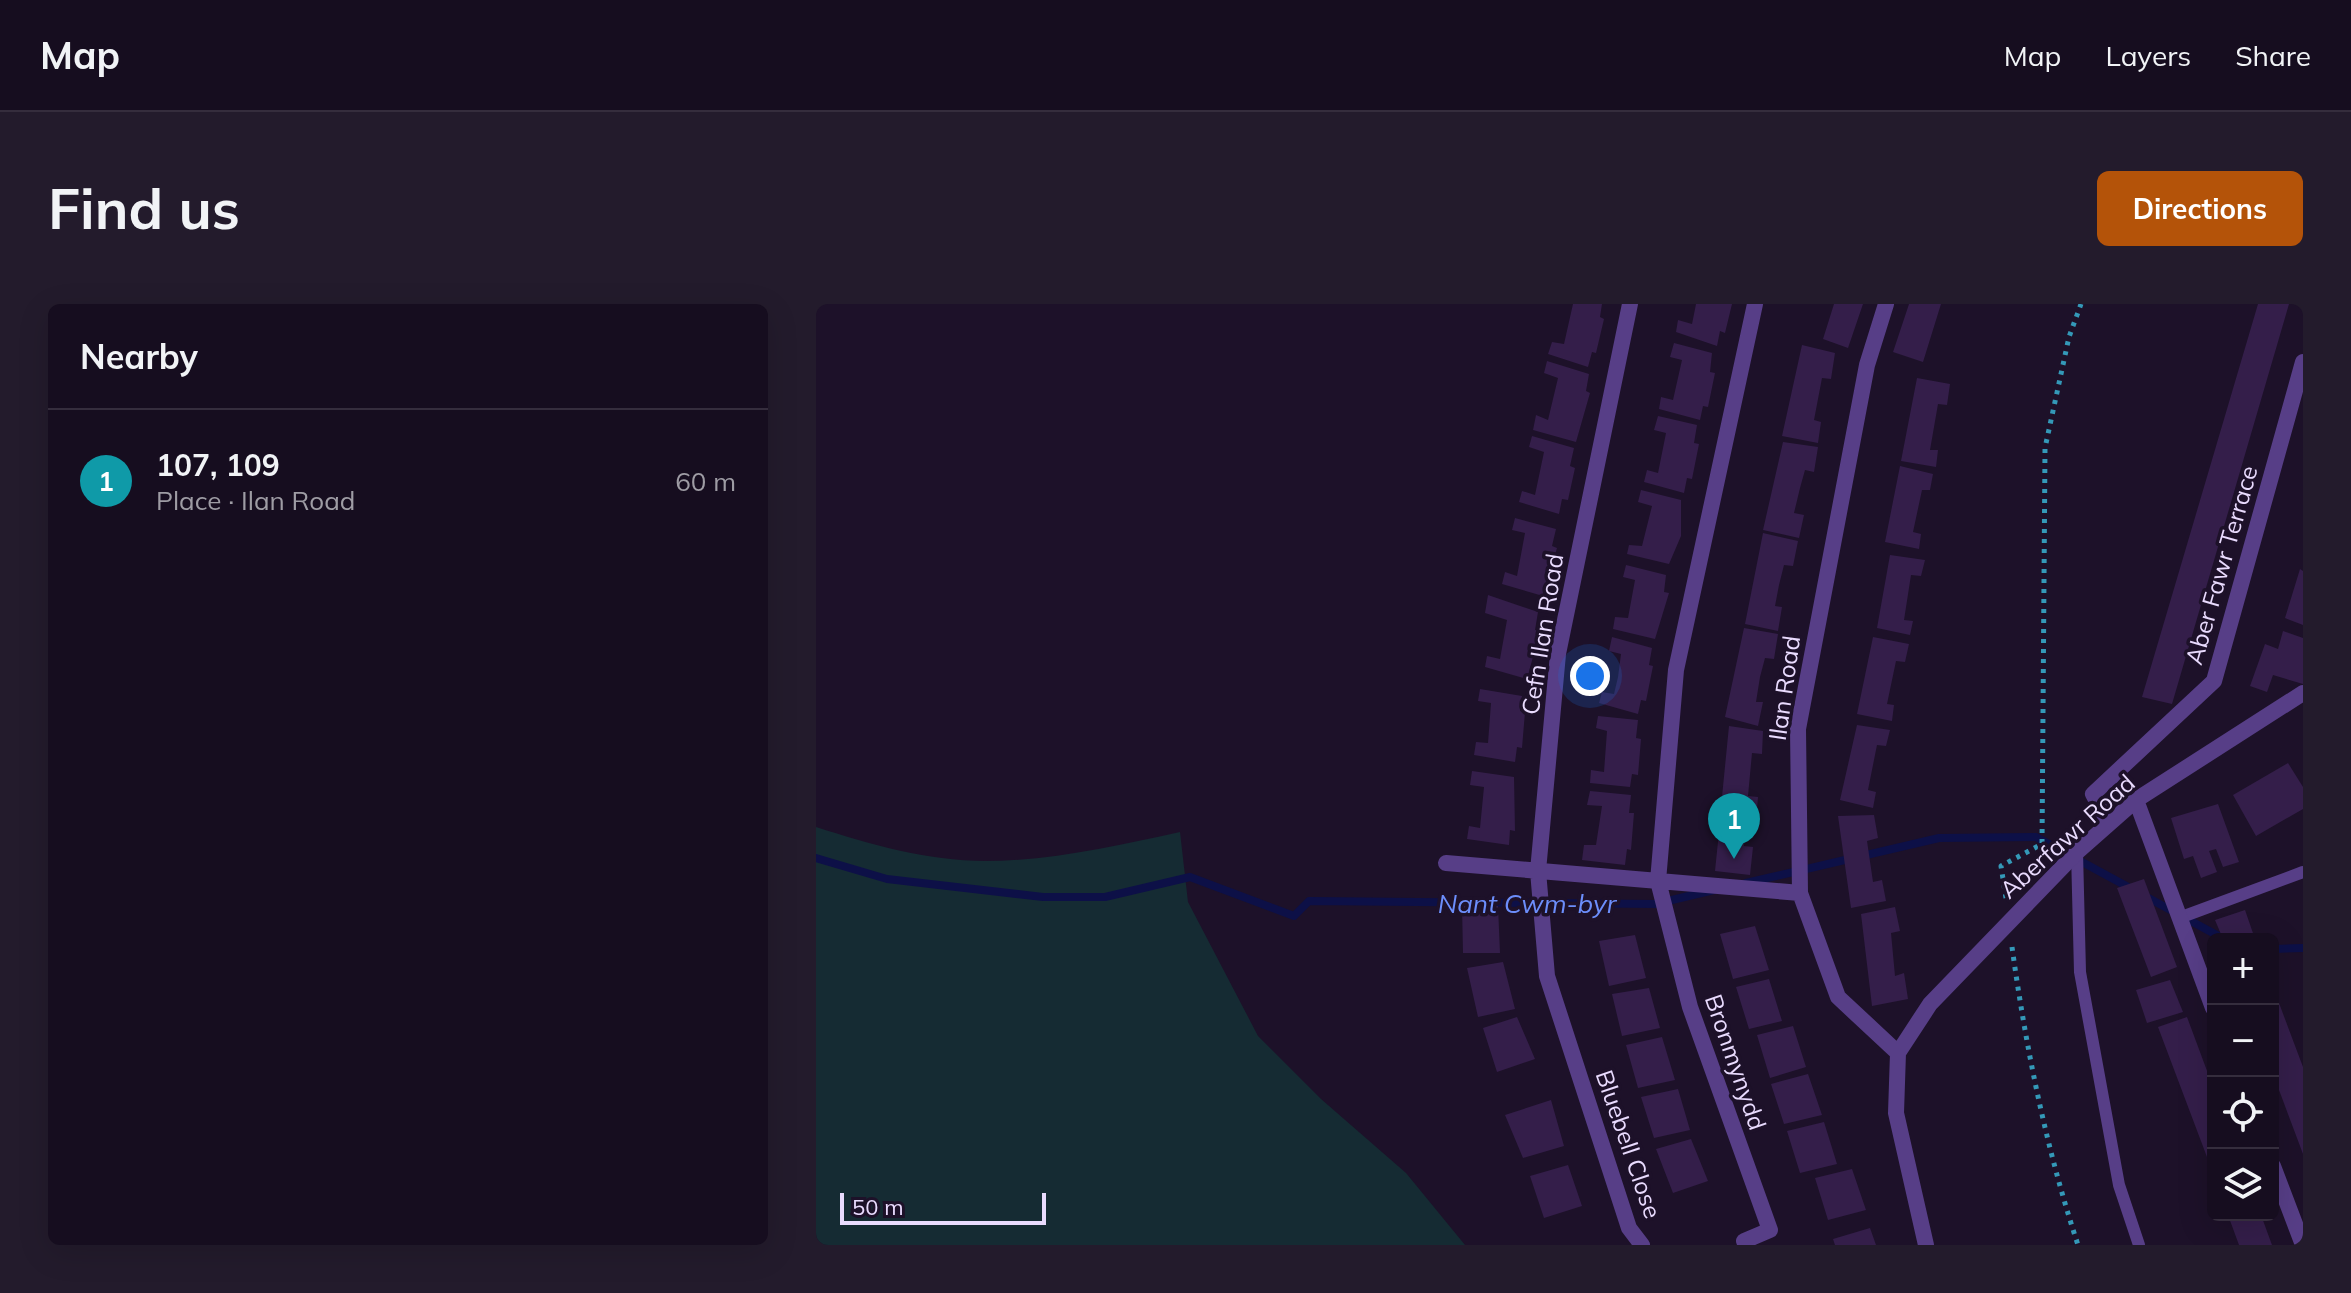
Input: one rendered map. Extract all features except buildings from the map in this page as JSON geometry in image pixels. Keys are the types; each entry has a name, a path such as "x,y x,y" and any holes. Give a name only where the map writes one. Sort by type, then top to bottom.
{"street":[{"name":"Cefn Ilan Road","path":"1574,1056 1547,976 1538,871 1558,654 1630,304"},
{"path":"1658,881 1676,670 1755,304"},
{"name":"Ilan Road","path":"1886,304 1867,365 1798,729 1800,893 1838,997 1898,1053"},
{"name":"Aber Fawr Terrace","path":"2109,824 2093,794 2214,681 2303,362"},
{"name":"Aberfawr Road","path":"1898,1053 1930,1004 1979,953 2013,911 2077,852 2136,800 2303,693"},
{"path":"2136,800 2212,1005"},
{"path":"1446,863 1800,893"},
{"name":"Bronmynydd","path":"1658,881 1690,1007 1770,1230 1744,1241"},
{"path":"1898,1053 1896,1113 1926,1245"},
{"name":"Bluebell Close","path":"1574,1056 1629,1228 1642,1245"},
{"path":"2279,1182 2303,1245"}],"lane":[{"path":"2077,852 2080,972 2119,1185 2139,1245"},
{"path":"2179,918 2303,872"}],"path":[{"path":"2013,911 2001,866 2042,841 2045,448 2069,337 2081,304"},
{"path":"2011,939 2030,1058 2057,1180 2078,1245"}],"shaded area":[{"path":"816,827 920,855 985,861 1058,856 1180,832 1188,902 1258,1036 1321,1099 1406,1173 1465,1245 816,1245"}],"waterway":[{"name":"Nant Cwm-byr","path":"1746,883 1939,838 2036,837 2213,933"},
{"name":"Nant Cwm-byr","path":"816,858 887,879 1043,897 1105,897 1190,877 1294,916 1309,901 1655,904 1714,890"},
{"name":"Nant Cwm-byr","path":"2279,949 2303,948"}],"place":[{"name":"107, 109","path":"1734,859"}]}
